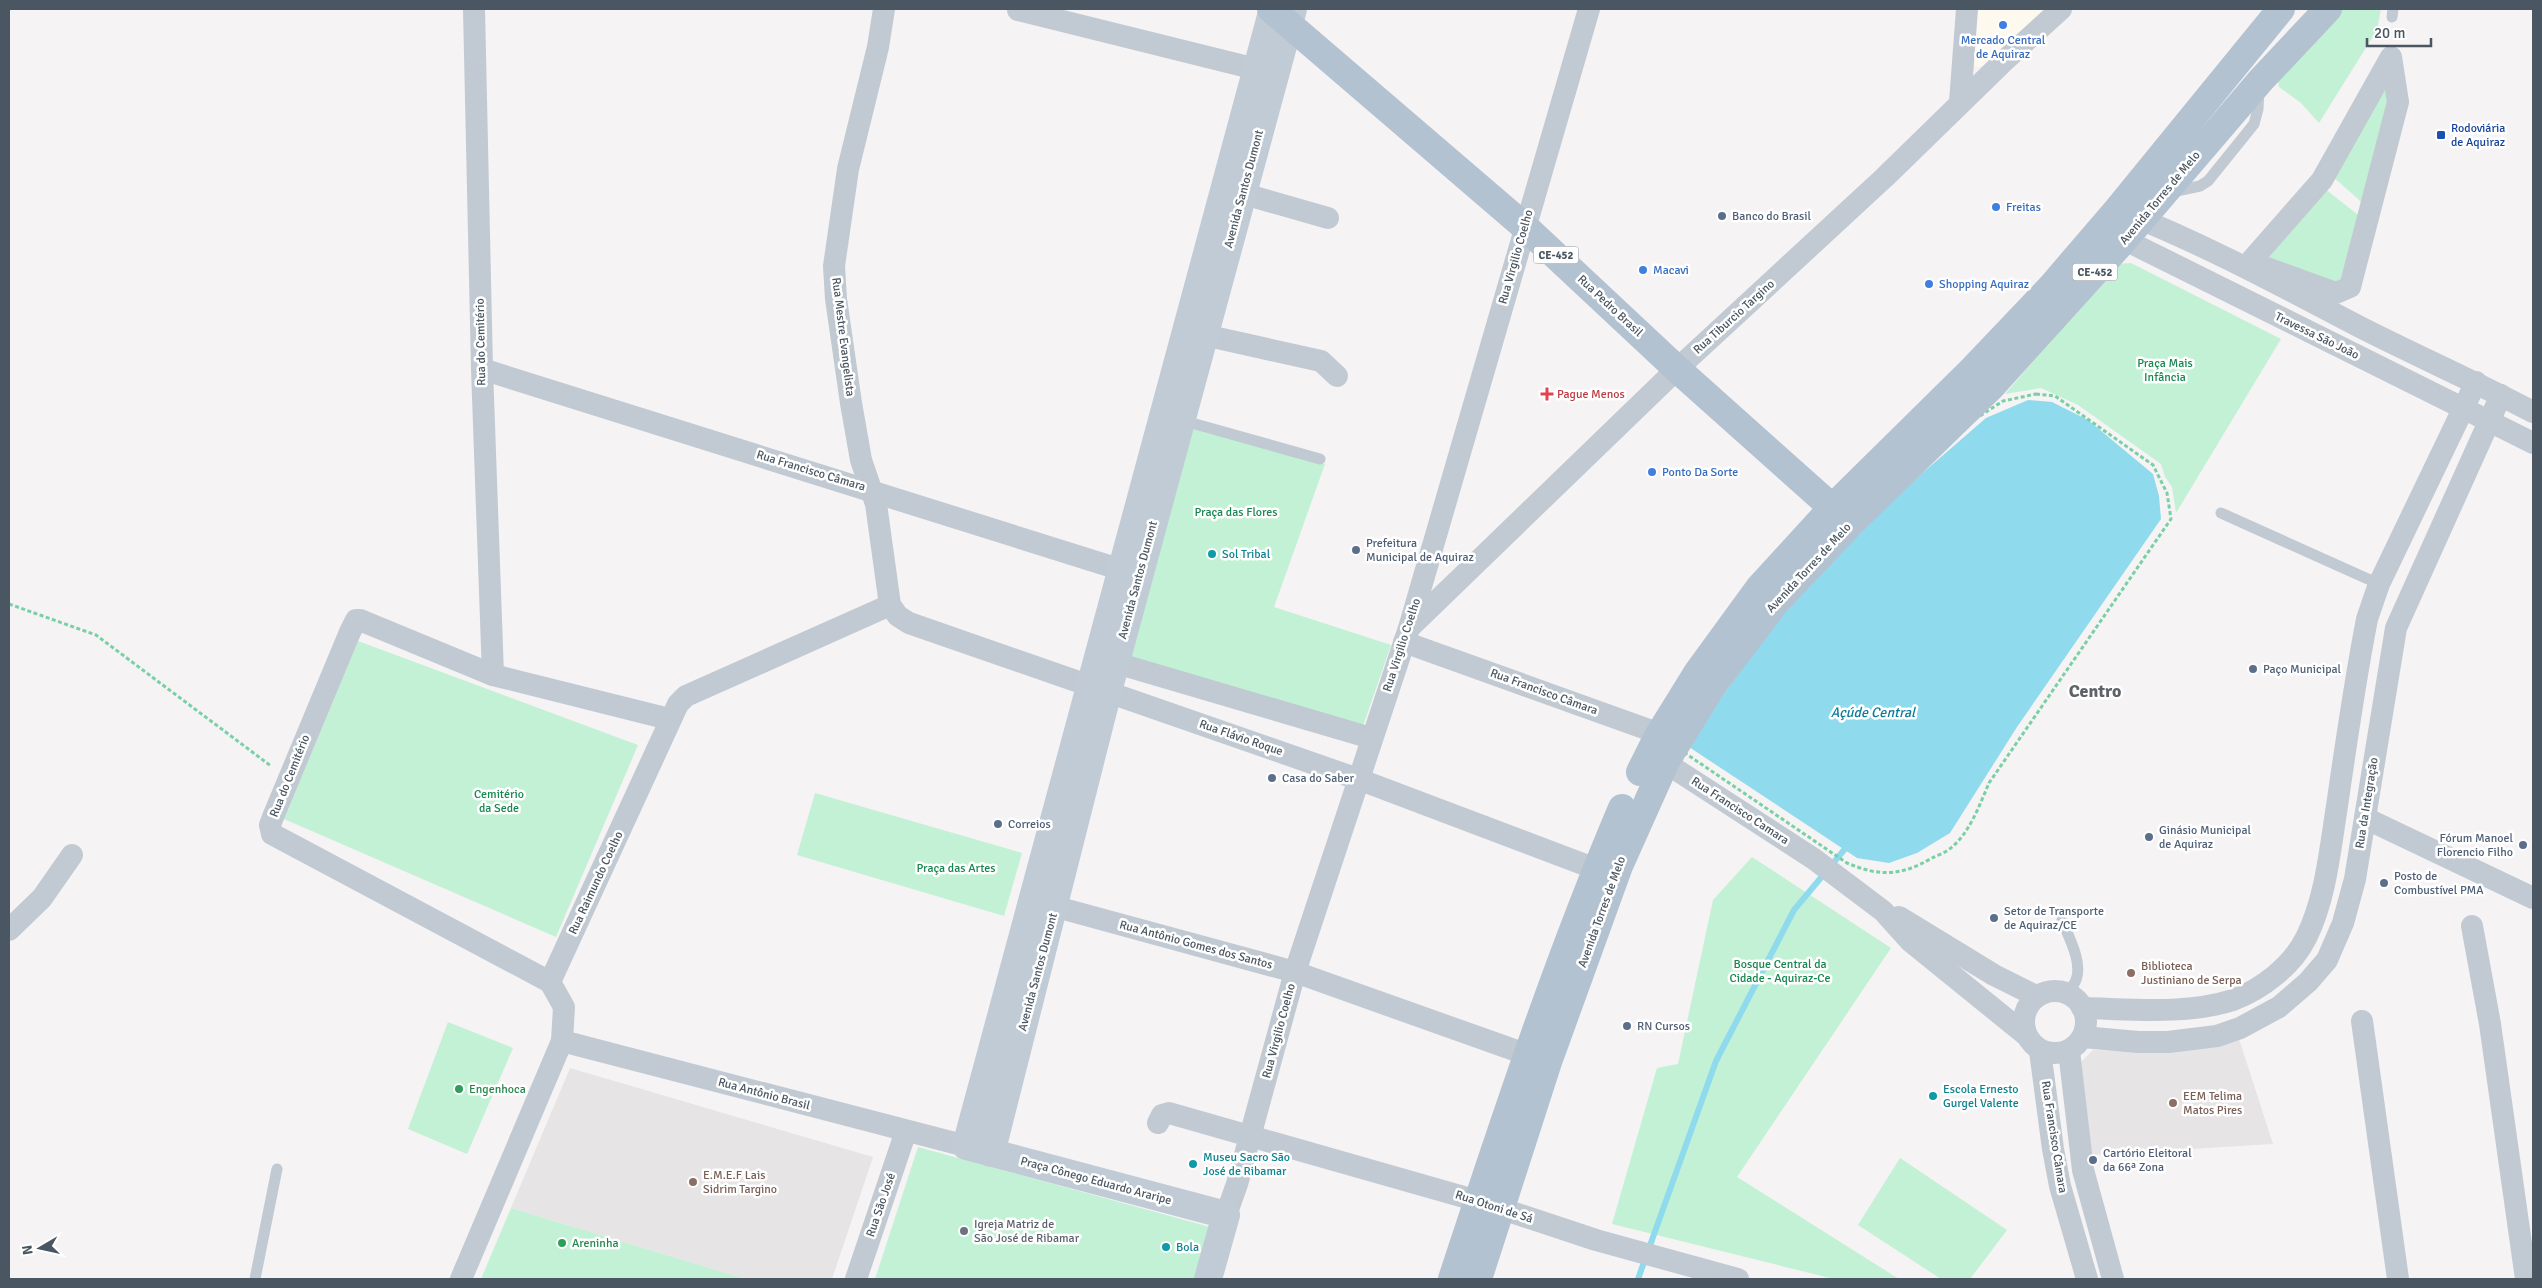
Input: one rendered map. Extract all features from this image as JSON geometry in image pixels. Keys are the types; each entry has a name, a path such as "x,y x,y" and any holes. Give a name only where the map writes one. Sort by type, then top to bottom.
{"main road":[{"name":"Avenida Torres de Melo","path":"2128,220 2281,9"},
{"name":"Avenida Torres de Melo","path":"1452,1279 1490,1205 1548,1062 1603,906 1640,814 1662,748 1696,673 1758,588 1842,516 1973,369 2045,293 2128,220 2328,9"},
{"name":"Rua Pedro Brasil","path":"1280,12 1524,226 1677,369 1842,516"},
{"name":"Avenida Torres de Melo","path":"1478,1279 1490,1205 1528,1055 1596,869 1623,806 1662,748"}],"street":[{"name":"Rua do Cemitério","path":"474,9 482,369 493,675"},
{"name":"Rua Mestre Evangelista","path":"884,9 878,47 848,169 834,266 836,299 852,403 862,460 879,519 890,605"},
{"name":"Rua Virgilio Coelho","path":"1208,1279 1295,972 1371,738 1407,635 1524,226 1589,9"},
{"path":"1960,102 1967,9"},
{"name":"Rua Tiburcio Targino","path":"1407,635 1677,369 1885,177 1960,102 2061,9"},
{"path":"1018,10 1256,69"},
{"name":"Avenida Santos Dumont","path":"978,1150 1130,572 1256,69 1280,12"},
{"name":"Avenida Santos Dumont","path":"1130,572 1182,420 1244,194 1280,12"},
{"path":"2390,57 2398,102 2350,287 2336,293 2250,262 2322,180 2390,57"},
{"path":"1244,194 1328,218"},
{"path":"2128,220 2233,260 2391,342 2476,382 2533,412"},
{"name":"Travessa São João","path":"2128,220 2463,408 2533,443"},
{"path":"1204,335 1321,361 1337,376"},
{"name":"Rua Francisco Câmara","path":"482,369 1130,572"},
{"path":"2033,1043 2024,1014 2036,996 2046,992 2057,991 2075,1000 2151,1010 2203,1006 2233,999 2271,978 2296,954 2315,918 2328,864 2358,665 2367,619 2379,584 2476,382"},
{"name":"Rua da Integração","path":"2076,1044 2168,1042 2218,1036 2240,1028 2278,1007 2308,982 2326,960 2344,922 2355,878 2396,628 2502,395"},
{"name":"Rua Flávio Roque","path":"890,605 898,616 909,623 1358,779 1596,869"},
{"name":"Rua Raimundo Coelho","path":"550,982 625,821 669,719 686,696 890,605"},
{"name":"Rua do Cemitério","path":"550,982 272,834 270,825 288,778 356,620 363,621 493,675 669,719"},
{"name":"Rua Francisco Câmara","path":"1407,635 1643,727 1662,748"},
{"path":"1106,661 1371,738"},
{"name":"Rua Francisco Camara","path":"1662,748 1821,855"},
{"path":"2366,818 2533,898"},
{"path":"9,930 42,898 72,855"},
{"path":"1821,855 1841,869 1910,941 2033,1043 2050,1054 2076,1044 2086,1017 2075,1000"},
{"name":"Rua Antônio Gomes dos Santos","path":"1044,904 1295,972 1528,1055"},
{"path":"1883,911 1896,915 1994,975 2036,996"},
{"path":"2472,926 2490,1024 2526,1279"},
{"path":"461,1279 562,1042 564,1007 550,982"},
{"path":"2362,1021 2398,1279"},
{"name":"Rua Antônio Brasil","path":"562,1042 978,1150"},
{"name":"Rua Francisco Câmara","path":"2033,1043 2060,1186 2087,1279"},
{"name":"Rua Francisco Câmara","path":"2076,1044 2083,1170 2113,1279"},
{"name":"Rua Otoni de Sá","path":"1158,1123 1162,1115 1170,1114 1490,1205 1596,1240 1738,1279"},
{"name":"Rua São José","path":"856,1279 906,1131"},
{"name":"Praça Cônego Eduardo Araripe","path":"978,1150 1226,1215"}],"lane":[{"path":"1182,420 1320,459"},
{"path":"2220,513 2379,584"},
{"path":"2062,920 2078,971 2075,1000"},
{"path":"255,1279 277,1169"}],"path":[{"path":"1821,855 1679,749 1759,636 1885,494 1969,423 2003,401 2036,394 2055,396 2153,465 2167,493 2171,519 1995,775 1972,820 1953,847 1916,868 1897,873 1841,869"},
{"path":"9,604 96,635 288,778"}],"shaded area":[{"name":"Mercado Central de Aquiraz","path":"1971,9 2053,9 1990,64 1978,67 1971,64"},
{"name":"EEM Telima Matos Pires","path":"2239,1039 2273,1144 2092,1155 2081,1062 2093,1050 2153,1051"},
{"name":"E.M.E.F Lais Sidrim Targino","path":"570,1068 873,1157 832,1279 746,1279 511,1208"}],"green space":[{"path":"2342,9 2381,9 2377,30 2319,123 2301,103 2279,87 2277,72"},
{"path":"2389,66 2395,101 2366,206 2331,175"},
{"path":"2320,185 2362,218 2346,284 2256,260"},
{"name":"Praça Mais Infância","path":"2131,263 2281,339 2176,513 2172,487 2165,477 2161,464 2078,405 2041,388 2005,394 2117,264"},
{"name":"Praça das Flores","path":"1190,427 1325,464 1274,607 1391,645 1361,732 1123,660"},
{"name":"Cemitério da Sede","path":"358,641 638,745 556,937 284,819"},
{"name":"Praça das Artes","path":"815,793 1022,853 1004,916 797,855"},
{"name":"Bosque Central da Cidade - Aquiraz-Ce","path":"1752,857 1891,948 1737,1177 1899,1279 1834,1279 1612,1224 1657,1068 1678,1064 1713,900"},
{"name":"Engenhoca","path":"448,1022 513,1048 467,1154 408,1129"},
{"path":"918,1147 1210,1227 1197,1279 875,1279"},
{"path":"1900,1158 2007,1230 1970,1279 1941,1279 1858,1225"},
{"name":"Areninha","path":"511,1208 746,1279 481,1279"}],"water":[{"name":"Açúde Central","path":"2028,400 2052,402 2088,420 2153,474 2159,496 2161,519 2017,727 1950,833 1917,853 1889,863 1857,858 1686,745 1784,612 1882,508 1986,418"}],"waterway":[{"path":"1638,1279 1716,1061 1794,910 1849,844"}],"place":[{"name":"Mercado Central de Aquiraz","path":"2003,25"},
{"name":"Rodoviária de Aquiraz","path":"2441,135"},
{"name":"Freitas","path":"1996,207"},
{"name":"Banco do Brasil","path":"1722,216"},
{"name":"Macavi","path":"1643,270"},
{"name":"Shopping Aquiraz","path":"1929,284"},
{"name":"Pague Menos","path":"1547,394"},
{"name":"Ponto Da Sorte","path":"1652,472"},
{"name":"Prefeitura Municipal de Aquiraz","path":"1356,550"},
{"name":"Sol Tribal","path":"1212,554"},
{"name":"Paço Municipal","path":"2253,669"},
{"name":"Casa do Saber","path":"1272,778"},
{"name":"Correios","path":"998,824"},
{"name":"Ginásio Municipal de Aquiraz","path":"2149,837"},
{"name":"Fórum Manoel Florencio Filho","path":"2523,845"},
{"name":"Posto de Combustível PMA","path":"2384,883"},
{"name":"Setor de Transporte de Aquiraz/CE","path":"1994,918"},
{"name":"Biblioteca Justiniano de Serpa","path":"2131,973"},
{"name":"RN Cursos","path":"1627,1026"},
{"name":"Engenhoca","path":"459,1089"},
{"name":"Escola Ernesto Gurgel Valente","path":"1933,1096"},
{"name":"EEM Telima Matos Pires","path":"2173,1103"},
{"name":"Cartório Eleitoral da 66ª Zona","path":"2093,1160"},
{"name":"Museu Sacro São José de Ribamar","path":"1193,1164"},
{"name":"E.M.E.F Lais Sidrim Targino","path":"693,1182"},
{"name":"Igreja Matriz de São José de Ribamar","path":"964,1231"},
{"name":"Areninha","path":"562,1243"},
{"name":"Bola","path":"1166,1247"}],"district":[{"name":"Centro","path":"2095,691"}]}
